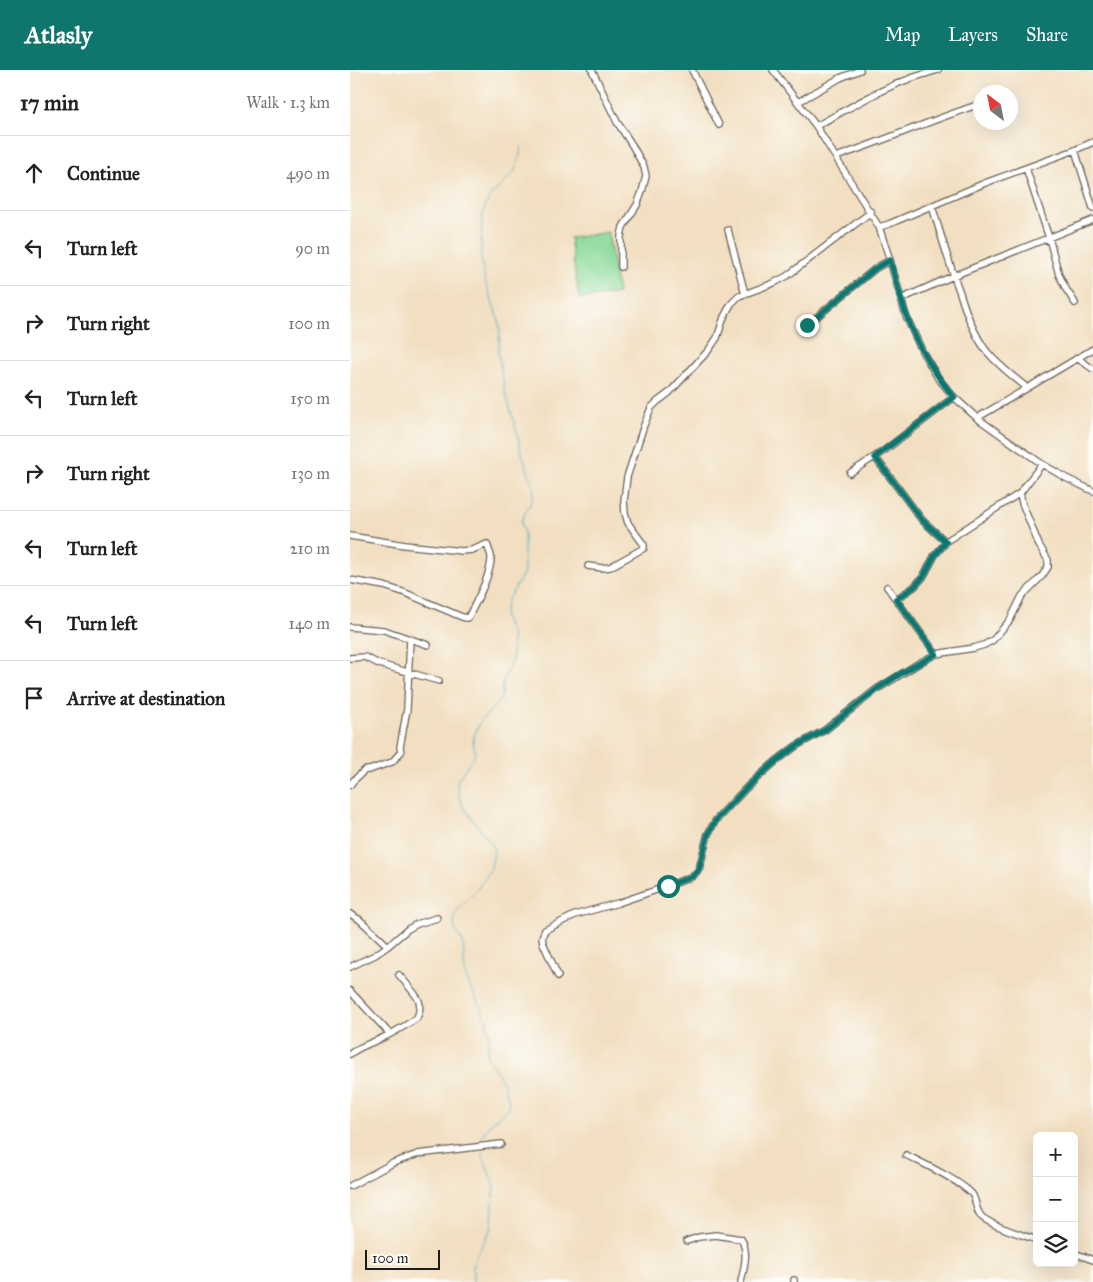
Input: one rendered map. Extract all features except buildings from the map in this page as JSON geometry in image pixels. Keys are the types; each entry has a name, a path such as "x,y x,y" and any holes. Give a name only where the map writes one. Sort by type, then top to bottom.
{"street":[{"path":"592,70 617,122 632,144 644,167 646,176 642,192 623,227 621,236 621,266"},
{"path":"692,70 718,125"},
{"path":"773,70 816,126 871,212 879,227 906,316 922,351 938,378 954,397 977,418 1042,464 1093,491"},
{"path":"798,102 840,78 860,70"},
{"path":"816,126 902,82 938,70"},
{"path":"836,157 973,106"},
{"path":"879,227 985,183 1093,142"},
{"path":"1075,150 1093,208"},
{"path":"1026,168 1059,275 1075,304"},
{"path":"932,206 968,318 992,357 1027,388"},
{"path":"588,566 610,567 644,548 644,545 628,523 624,501 627,476 644,425 651,408 669,393 708,351 717,338 724,317 731,304 739,296 787,276 871,212"},
{"path":"902,298 1093,220"},
{"path":"728,230 745,294"},
{"path":"807,325 876,268 890,260"},
{"path":"977,418 1093,349"},
{"path":"1077,358 1093,369"},
{"path":"850,473 875,457 954,397"},
{"path":"875,457 922,520 946,542"},
{"path":"896,599 914,587 923,577 935,555 946,542 1020,493 1042,464"},
{"path":"558,976 543,943 542,937 545,930 575,915 618,903 693,876 699,869 708,834 716,820 747,787 775,762 796,746 825,730 877,689 900,674 936,654 974,648 993,640 1010,620 1022,596 1042,576 1048,567 1048,560 1039,545 1022,503 1020,493"},
{"path":"350,536 405,545 462,551 472,550 487,544 491,554 485,582 467,618 462,618 425,601 384,586 350,580"},
{"path":"887,587 936,654"},
{"path":"350,627 384,630 428,646"},
{"path":"350,786 365,770 392,762 400,752 407,709 410,639"},
{"path":"350,658 365,657 379,664 396,667 439,681"},
{"path":"350,914 360,920 388,946"},
{"path":"350,967 388,946 408,929 437,918"},
{"path":"350,1054 365,1044 390,1034 417,1018 420,1003 418,998 399,975"},
{"path":"350,991 390,1034"},
{"path":"350,1186 393,1163 418,1154 501,1144"},
{"path":"906,1155 965,1188 974,1196 977,1209 982,1217 994,1224 1033,1239"},
{"path":"688,1241 699,1237 716,1235 741,1239 745,1245 745,1264 741,1282"},
{"path":"1078,1254 1093,1260"}],"green space":[{"path":"608,232 618,293 579,299 570,238"}],"waterway":[{"path":"481,1141 483,1134 493,1121 508,1107 509,1101 501,1078 487,1056 489,1035 486,1019 465,975 463,942 456,932 454,925 455,914 477,890 491,868 494,851 492,844 463,807 457,786 458,779 474,756 474,736 480,722 500,700 502,685 512,660 512,636 504,617 505,608 508,599 524,572 524,533 521,523 533,497 534,488 520,448 505,391 498,352 499,322 485,281 481,258 482,218 485,206 491,195 514,172 519,160 521,147"},
{"path":"473,1282 475,1258 492,1227 495,1189 482,1152"}],"route":[{"path":"668,886 693,876 699,869 708,834 716,820 747,787 775,762 796,746 825,730 877,689 936,654 896,599 914,587 923,577 935,555 946,542 922,520 875,457 954,397 938,378 922,351 906,316 890,260 876,268 807,325"}]}
